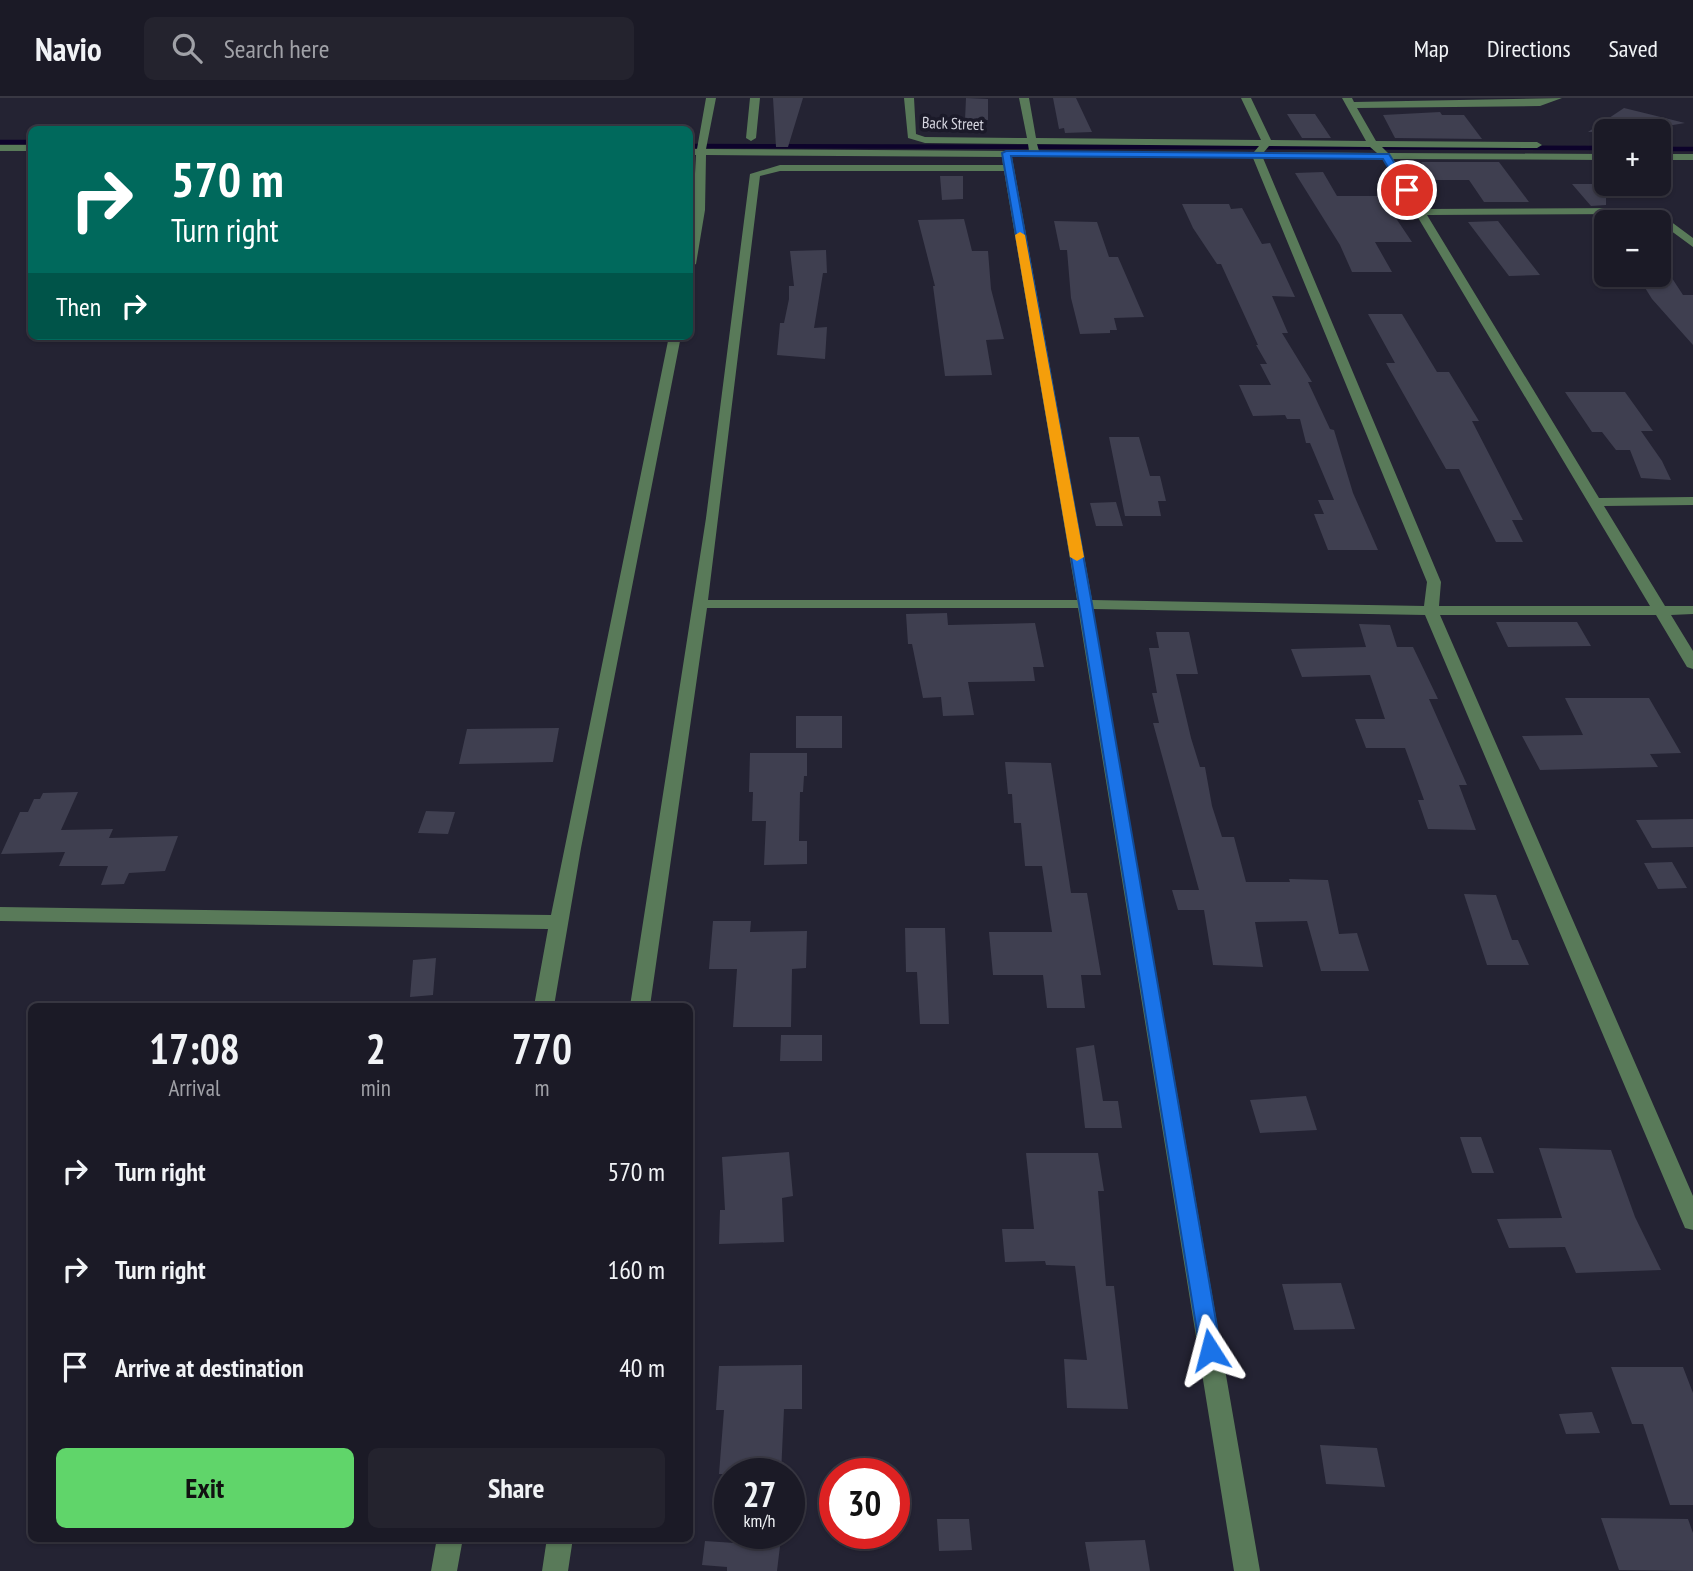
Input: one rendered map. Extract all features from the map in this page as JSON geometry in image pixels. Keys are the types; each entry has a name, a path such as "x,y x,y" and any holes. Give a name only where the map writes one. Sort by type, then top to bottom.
{"street":[{"path":"693,248 700,211 695,152 711,98"},
{"path":"751,138 755,98"},
{"name":"Back Street","path":"909,98 911,136 915,138 1032,141"},
{"path":"1024,98 1034,154"},
{"path":"1246,98 1262,149 1434,582 1431,611 1693,1221"},
{"path":"1557,98 1540,103 1349,102 1372,143 1385,156 1420,212 1693,664"},
{"path":"1032,141 1385,156 1594,157"},
{"path":"640,1003 700,604 755,174 780,168 1007,161 1034,154 1262,149 1372,143 1551,145"},
{"path":"1671,146 1693,146"},
{"path":"0,148 28,148"},
{"path":"695,152 1007,161"},
{"path":"1671,157 1693,157"},
{"path":"1007,161 1085,604 1247,1571"},
{"path":"1420,212 1624,211 1657,216 1679,228 1693,244"},
{"path":"545,1003 674,340"},
{"path":"1597,502 1693,501"},
{"path":"700,604 1085,604 1431,611 1693,610"},
{"path":"0,914 559,922"},
{"path":"444,1571 449,1542"},
{"path":"555,1571 559,1542"}],"building":[{"path":"773,98 803,98 788,147 776,147"},
{"path":"966,98 988,99 988,120 965,120"},
{"path":"1053,98 1076,98 1092,132 1065,133 1064,128 1059,129"},
{"path":"1624,108 1669,119 1608,119"},
{"path":"1440,112 1442,115 1464,115 1482,139 1395,138 1383,115"},
{"path":"1287,114 1315,114 1331,138 1302,138"},
{"path":"1671,120 1685,123 1671,125"},
{"path":"1421,162 1499,162 1529,202 1484,202 1469,180 1435,180"},
{"path":"1323,172 1337,196 1381,196 1412,242 1375,242 1392,272 1352,272 1340,245 1295,173"},
{"path":"940,176 963,176 963,199 942,200"},
{"path":"1572,184 1594,184 1594,196 1606,196 1606,205 1591,206"},
{"path":"1182,204 1229,204 1231,209 1242,208 1262,244 1270,243 1295,297 1272,296 1288,333 1282,333 1312,382 1308,382 1330,429 1334,430 1353,493 1378,550 1328,550 1314,514 1324,514 1318,500 1334,500 1310,443 1306,443 1300,419 1287,419 1285,415 1253,416 1239,385 1271,385 1260,364 1267,364 1221,264 1217,264 1193,228"},
{"path":"964,219 972,251 988,251 991,289 1004,339 986,340 992,375 945,376 935,286 918,220"},
{"path":"1054,221 1097,222 1109,257 1118,257 1144,317 1114,318 1117,330 1110,330 1110,333 1080,334 1071,298 1067,250 1060,250"},
{"path":"1498,221 1540,275 1509,276 1468,222"},
{"path":"826,250 827,273 823,273 814,328 827,327 825,359 777,355 780,323 784,323 789,286 794,286 790,251"},
{"path":"1671,277 1683,295 1693,295 1693,345 1644,287 1671,287"},
{"path":"1368,314 1402,314 1437,372 1449,372 1479,421 1472,421 1523,520 1512,520 1523,542 1496,542 1459,469 1446,469 1386,363 1395,363"},
{"path":"1565,392 1625,392 1653,431 1641,431 1662,461 1671,480 1641,478 1630,450 1616,450 1602,432 1592,432"},
{"path":"1109,437 1139,437 1150,476 1160,476 1166,501 1158,501 1161,516 1125,516"},
{"path":"1116,502 1123,526 1096,526 1090,503"},
{"path":"947,613 948,625 1035,623 1044,667 1033,667 1035,681 968,682 974,715 943,716 941,697 923,698 912,644 908,644 906,614"},
{"path":"1496,622 1577,622 1591,646 1508,647"},
{"path":"1359,624 1390,625 1397,647 1413,647 1438,699 1429,699 1467,785 1459,785 1476,830 1428,829 1418,800 1424,800 1405,748 1366,748 1355,719 1385,719 1370,675 1302,677 1291,649 1366,647"},
{"path":"1156,632 1189,632 1198,674 1176,674 1191,738 1200,767 1205,767 1212,806 1222,837 1234,837 1246,882 1328,880 1339,934 1357,933 1369,971 1321,971 1307,921 1255,922 1263,967 1213,965 1204,910 1178,910 1172,890 1199,890 1153,723 1159,723 1152,693 1157,693 1149,648 1159,648"},
{"path":"1565,698 1649,698 1681,753 1650,754 1658,767 1540,770 1522,736 1583,735"},
{"path":"796,716 842,716 842,748 796,748"},
{"path":"559,728 553,762 459,764 467,729"},
{"path":"750,753 807,753 807,776 804,776 803,792 800,792 799,841 807,841 807,864 764,865 766,821 752,821 753,792 749,792"},
{"path":"1005,762 1051,763 1071,893 1087,893 1101,975 1081,975 1085,1008 1047,1008 1043,975 993,975 989,932 1052,932 1042,866 1025,866 1021,823 1014,823 1012,794 1008,794"},
{"path":"78,792 61,830 113,829 109,838 178,836 165,871 129,873 124,884 101,885 108,866 59,866 65,852 1,854 20,812 28,812 34,799 40,799 43,793"},
{"path":"426,811 455,812 448,834 418,833"},
{"path":"1693,819 1693,847 1652,848 1636,820"},
{"path":"1672,862 1687,888 1658,889 1644,863"},
{"path":"1464,894 1496,895 1512,940 1518,940 1529,965 1487,965"},
{"path":"713,921 751,921 750,932 807,931 806,968 792,969 791,1027 733,1027 737,969 709,969"},
{"path":"905,928 945,928 949,1024 920,1024 917,972 906,972"},
{"path":"436,958 433,995 410,997 413,960"},
{"path":"781,1035 822,1035 822,1061 780,1061"},
{"path":"1094,1045 1103,1101 1118,1101 1122,1128 1085,1128 1076,1048"},
{"path":"1306,1096 1317,1130 1260,1133 1250,1100"},
{"path":"1460,1137 1481,1137 1494,1173 1472,1173"},
{"path":"1539,1148 1611,1150 1635,1217 1661,1270 1576,1273 1565,1247 1509,1248 1497,1219 1562,1218"},
{"path":"789,1152 793,1196 782,1198 784,1242 719,1244 720,1210 725,1210 722,1157"},
{"path":"1026,1153 1098,1153 1104,1191 1098,1191 1106,1286 1114,1286 1128,1409 1067,1408 1064,1359 1087,1360 1075,1266 1046,1265 1045,1261 1005,1262 1002,1229 1034,1229"},
{"path":"1341,1283 1355,1329 1294,1330 1282,1284"},
{"path":"802,1365 802,1409 784,1409 782,1458 720,1458 724,1410 716,1410 719,1366"},
{"path":"1611,1367 1683,1367 1693,1393 1693,1505 1670,1505 1643,1424 1632,1424"},
{"path":"1592,1412 1600,1433 1566,1434 1559,1414"},
{"path":"1320,1445 1377,1448 1385,1487 1326,1484"},
{"path":"1601,1518 1688,1519 1693,1533 1693,1571 1619,1570"},
{"path":"937,1519 969,1519 972,1550 939,1551"},
{"path":"1145,1540 1150,1571 1090,1571 1085,1542"},
{"path":"705,1541 714,1542 714,1549 780,1549 777,1571 727,1571 727,1567 702,1565"}],"waterway":[{"path":"0,142 28,142"},
{"path":"693,146 1594,148"},
{"path":"1671,149 1693,149"}],"slow traffic":[{"path":"1020,235 1077,557"}],"route":[{"path":"1210,1350 1085,604 1006,153 1385,156 1407,190"}]}
